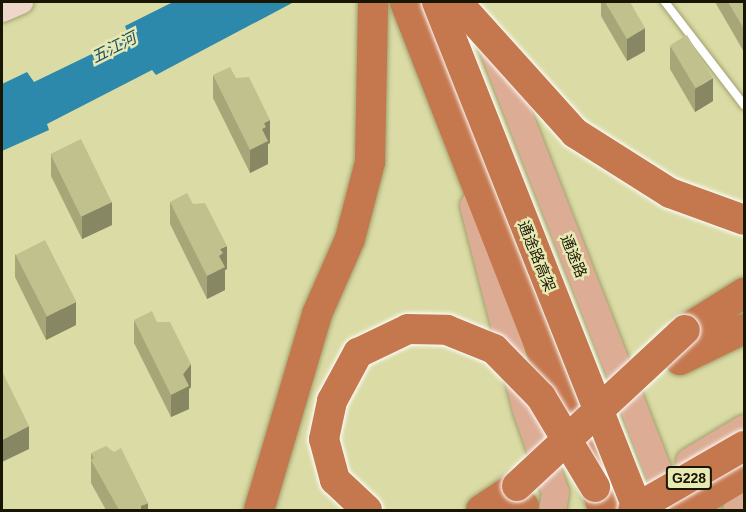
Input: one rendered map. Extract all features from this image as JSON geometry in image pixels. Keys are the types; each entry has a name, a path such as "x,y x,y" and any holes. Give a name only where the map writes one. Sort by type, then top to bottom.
{"highway":[{"path":"273,510 370,162 373,2"},
{"name":"通途路高架","path":"405,2 600,505"},
{"name":"通途路高架","path":"437,2 638,510"},
{"path":"457,2 575,133 670,193 744,220"},
{"path":"259,510 317,314 350,239"},
{"path":"481,510 517,486 685,330 744,292"},
{"path":"519,510 680,360 744,329"},
{"path":"367,510 335,480 324,439 332,401 358,353 408,330 447,330 494,350 541,397 600,505"},
{"name":"G228","path":"633,510 744,446"},
{"name":"G228","path":"686,510 744,475"}],"main road":[{"path":"400,2 463,169 600,505 662,478 744,428"},
{"name":"通途路","path":"474,2 674,510"},
{"path":"463,169 526,410 555,492 552,510"},
{"path":"736,510 744,505"}],"street":[{"path":"2,10 21,2"}],"lane":[{"path":"665,2 744,105"}],"water":[{"name":"五江河","path":"173,2 294,2 156,75 152,70 47,124 49,130 2,151 2,84 27,72 34,82 129,36 125,26"}],"building":[{"path":"605,2 630,2 645,28 627,39"},
{"path":"728,2 744,2 744,29"},
{"path":"687,35 713,78 696,88 670,45"},
{"path":"230,67 236,78 249,77 270,120 264,123 266,127 262,129 268,141 250,150 213,75"},
{"path":"81,139 112,202 81,217 50,154"},
{"path":"187,193 193,204 205,203 227,246 220,249 223,253 219,256 225,267 207,276 170,202"},
{"path":"45,240 76,301 47,316 16,255"},
{"path":"152,311 157,322 170,322 191,364 183,374 189,386 171,395 134,320"},
{"path":"2,371 29,426 2,440"},
{"path":"106,446 114,452 121,448 148,503 141,506 141,510 119,510 91,460 94,458 91,453"}]}
